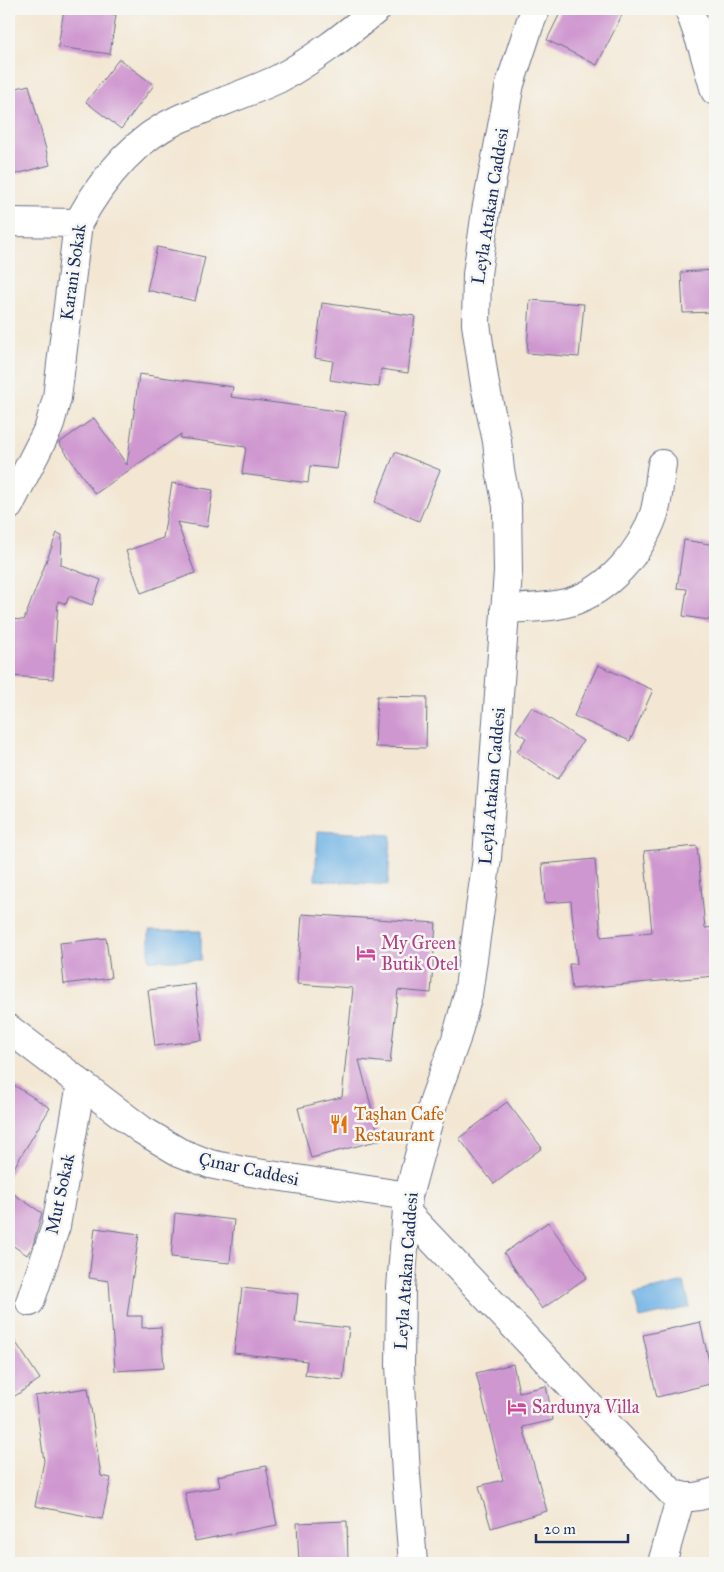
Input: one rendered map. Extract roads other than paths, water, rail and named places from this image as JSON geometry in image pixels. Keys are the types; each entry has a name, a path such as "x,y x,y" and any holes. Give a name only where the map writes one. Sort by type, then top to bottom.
{"street":[{"name":"Karani Sokak","path":"9,506 49,426 57,398 78,223 91,198 123,160 157,131 178,119 277,79 312,59 377,9"},
{"name":"Leyla Atakan Caddesi","path":"413,1563 404,1456 400,1365 401,1288 408,1204 435,1097 456,1039 468,994 487,858 508,572 507,506 476,324 476,274 510,84 536,9"},
{"path":"700,25 715,91"},
{"path":"9,222 78,223"},
{"path":"505,609 549,606 569,602 588,595 613,577 628,560 646,534 655,511 662,464"},
{"name":"Çınar Caddesi","path":"9,1029 142,1130 179,1152 210,1164 408,1204"},
{"name":"Mut Sokak","path":"30,1302 56,1226 81,1084"},
{"path":"408,1204 672,1493 692,1498 715,1492"},
{"path":"662,1563 681,1496"}],"water":[{"path":"318,831 391,835 388,885 315,880"},
{"path":"149,931 201,931 201,960 149,960"},
{"path":"684,1282 690,1307 640,1318 634,1294"}],"place":[{"name":"My Green Butik Otel","path":"366,953"},
{"name":"Taşhan Cafe Restaurant","path":"339,1124"},
{"name":"Sardunya Villa","path":"517,1407"}]}
